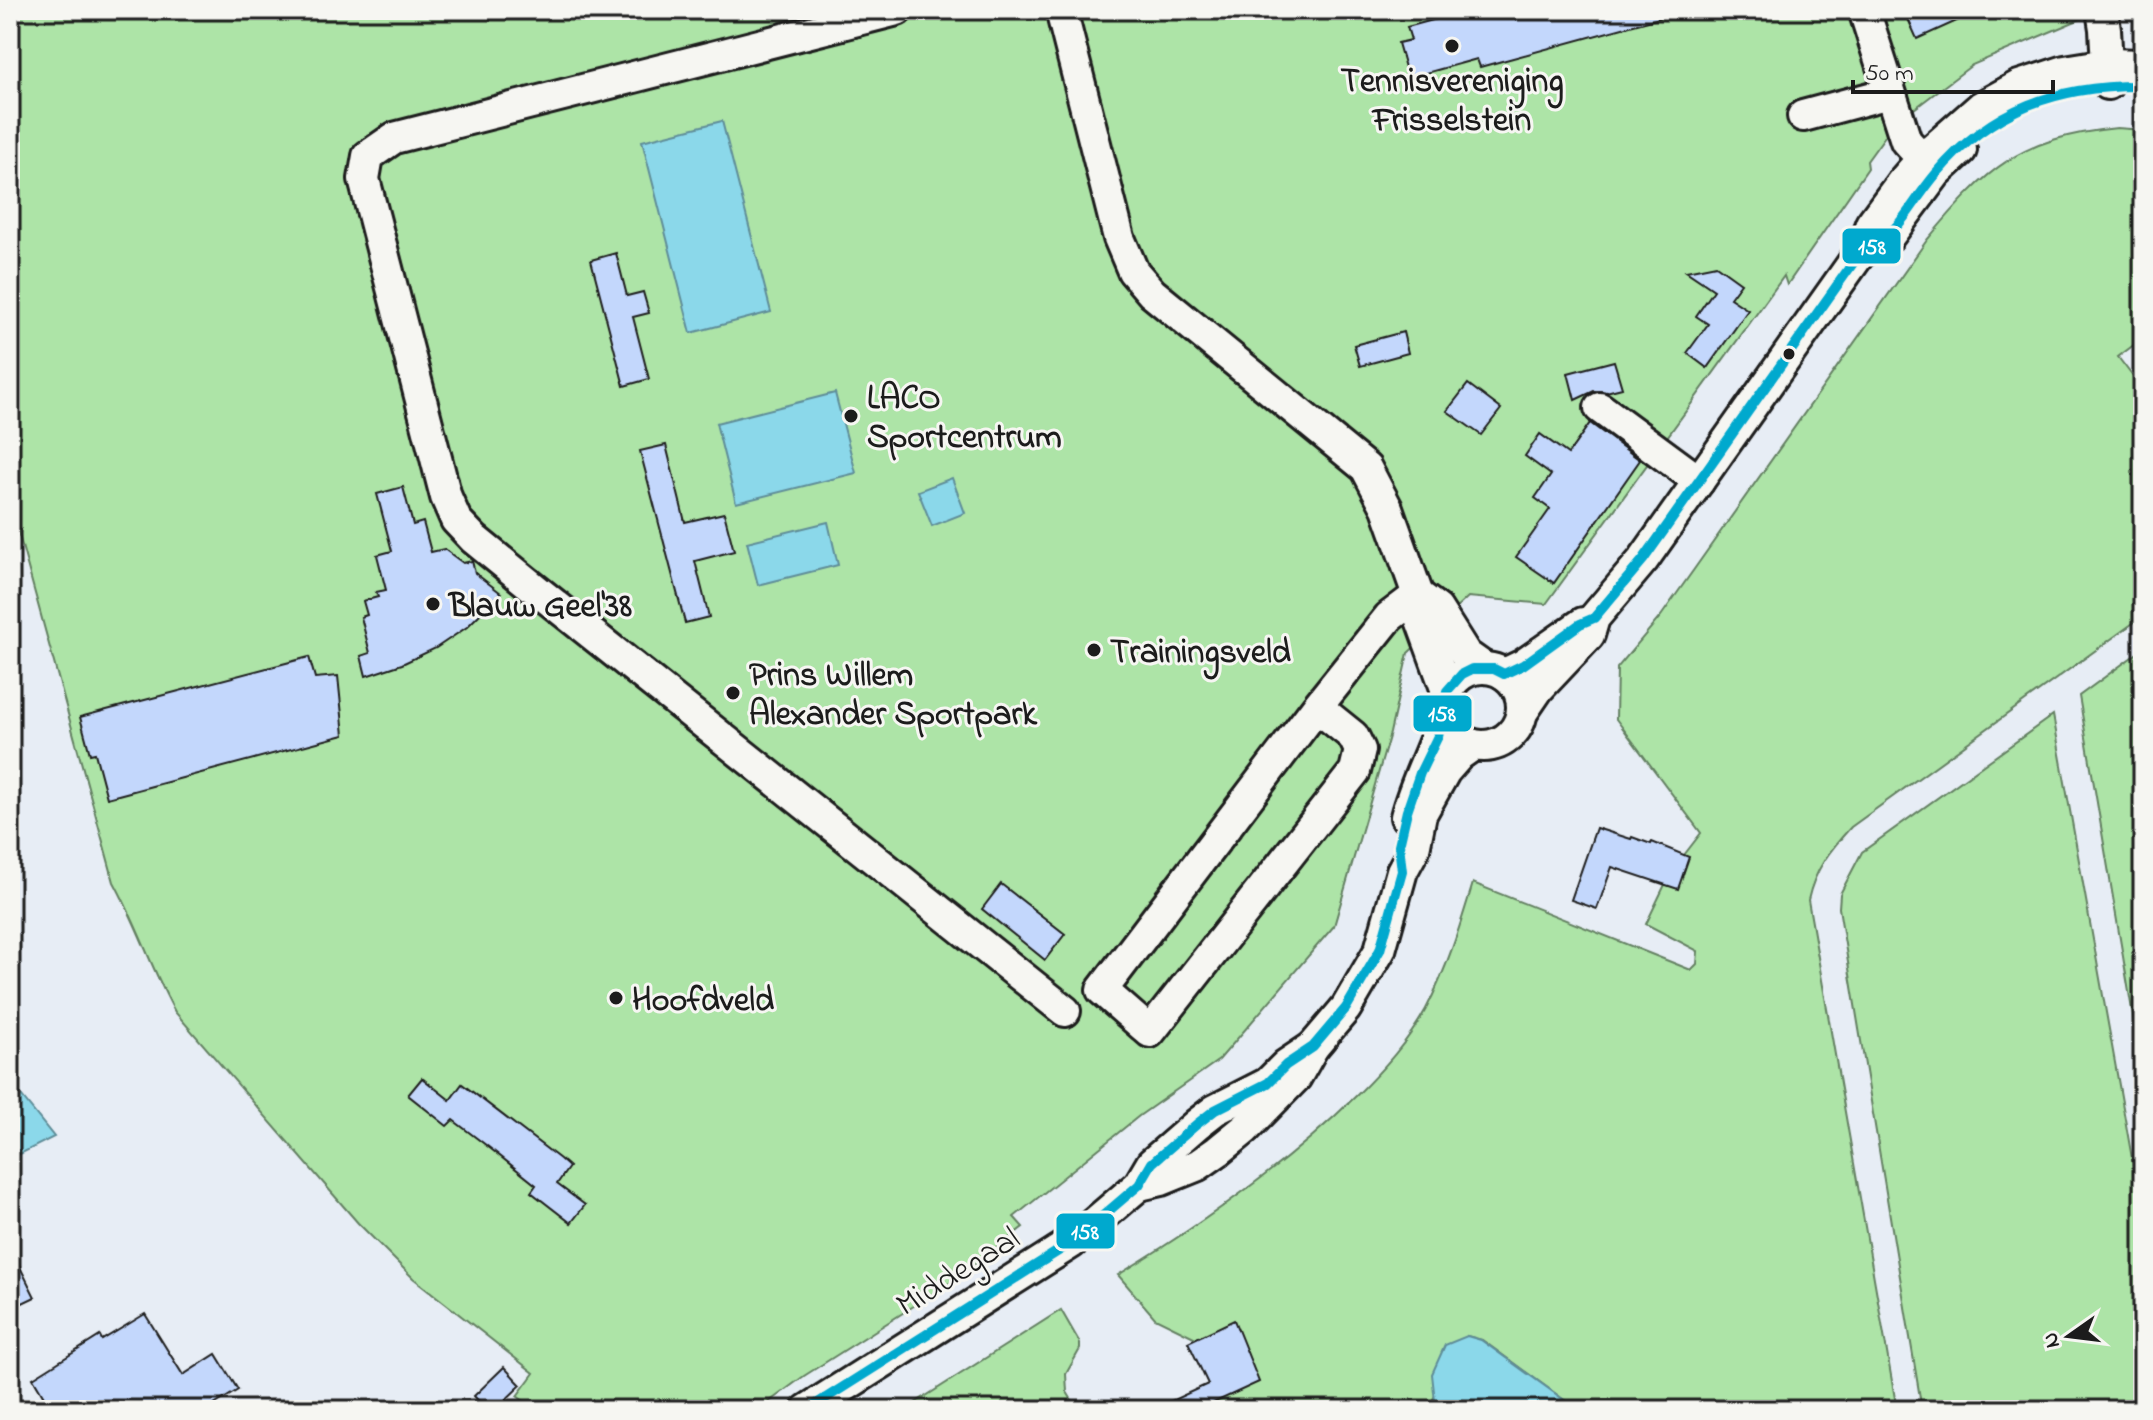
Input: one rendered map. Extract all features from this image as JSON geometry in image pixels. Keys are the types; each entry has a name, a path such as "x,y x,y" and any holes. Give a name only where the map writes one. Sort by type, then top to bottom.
{"street":[{"path":"897,10 394,138 368,156 364,179 446,497 456,520 522,578 1065,1011"},
{"path":"1061,10 1119,238 1133,271 1152,293 1366,468 1387,508 1418,595 1420,617 1454,734 1473,745 1492,746 1509,737 1521,721 1523,711 1515,683 1466,655 1437,609 1418,595"},
{"path":"1864,10 1906,141 1929,166"},
{"path":"2102,10 2108,74"},
{"path":"2108,74 2143,65"},
{"path":"1523,711 1538,689 1589,635 1594,618 1643,560 1860,253 1871,224 1929,166 1981,107 2019,86 2065,71 2108,74 2143,86"},
{"path":"1803,116 1889,93"},
{"path":"1600,408 1699,481"},
{"path":"1317,707 1353,736 1360,750 1355,771 1150,1032 1102,990 1317,707 1389,617 1418,595"},
{"path":"1446,702 1462,674 1523,665 1580,624 1594,618"},
{"name":"Middegaal","path":"1402,871 1399,845 1407,811 1420,773 1438,736 1446,702"},
{"name":"Middegaal","path":"807,1410 1071,1243 1139,1185 1152,1163 1206,1117 1268,1083 1286,1065 1313,1047 1346,1008 1380,950 1402,871 1414,849 1421,814 1445,771 1473,745"}],"green space":[{"name":"Prins Willem Alexander Sportpark","path":"10,10 2090,10 2090,15 1972,65 1893,125 1867,161 1868,168 1787,285 1784,276 1546,604 1468,597 1408,653 1390,733 1334,926 1219,1060 1139,1116 1014,1217 1023,1227 953,1281 804,1376 758,1410 536,1410 517,1396 534,1373 413,1278 358,1223 175,1012 114,882 10,502"},
{"path":"2117,128 2143,130 2143,338 2118,357 2143,390 2143,616 1851,827 1824,860 1808,900 1897,1410 1578,1410 1482,1340 1467,1336 1433,1399 1436,1410 1203,1410 1217,1400 1196,1338 1155,1318 1118,1275 1213,1214 1273,1169 1330,1121 1386,1065 1411,1033 1434,994 1473,883 1691,970 1697,964 1698,951 1646,924 1671,872 1701,833 1616,719 1617,668 1661,616 1927,240 1969,193 2008,160 2030,149 2055,139"},
{"path":"2143,649 2143,1075 2079,696"},
{"path":"2053,715 2143,1220 2143,1410 1922,1410 1839,908 1840,894 1862,852"},
{"path":"1061,1310 1080,1343 1080,1349 1066,1374 1067,1392 1078,1410 904,1410"}],"water":[{"path":"722,121 771,312 691,333 642,141"},
{"path":"835,393 856,473 736,503 716,423"},
{"path":"952,478 965,513 932,526 918,491"},
{"path":"828,522 838,565 758,585 747,542"},
{"path":"10,1082 54,1137 10,1159"},
{"path":"1467,1336 1481,1340 1578,1410 1436,1410 1432,1374 1445,1345"}],"building":[{"path":"1447,10 1663,10 1663,17 1480,67 1477,59 1408,78 1398,43 1411,40 1407,27 1448,16"},
{"path":"1904,10 1981,10 1917,39"},
{"path":"616,253 627,296 643,292 649,313 633,317 649,379 624,386 591,260"},
{"path":"1716,265 1741,283 1730,298 1748,310 1707,368 1687,353 1708,324 1696,316 1714,290 1686,271"},
{"path":"1403,332 1408,353 1360,366 1354,345"},
{"path":"1614,361 1622,388 1594,391 1575,400 1568,373"},
{"path":"1468,384 1501,409 1481,435 1447,411"},
{"path":"1590,423 1640,460 1554,583 1516,557 1550,509 1535,498 1551,475 1525,456 1540,434 1568,454"},
{"path":"666,445 685,522 724,513 734,551 695,561 709,617 685,623 640,451"},
{"path":"403,487 413,525 423,522 431,552 444,549 463,563 472,561 475,573 501,593 467,627 436,648 366,676 361,656 370,653 361,617 367,615 363,601 378,597 376,592 386,590 377,555 392,551 377,494"},
{"path":"309,657 315,678 338,676 344,735 107,798 95,753 90,754 80,717"},
{"path":"1596,828 1652,842 1689,857 1678,889 1612,867 1597,909 1571,900"},
{"path":"1001,884 1065,934 1045,960 982,909"},
{"path":"422,1078 450,1100 462,1084 569,1167 557,1184 585,1205 571,1223 531,1192 536,1185 491,1149 453,1120 447,1126 408,1095"},
{"path":"10,1247 35,1297 10,1309"},
{"path":"145,1314 183,1375 216,1354 238,1390 206,1410 52,1410 33,1378 100,1336 102,1340"},
{"path":"1234,1320 1259,1382 1198,1410 1173,1410 1169,1402 1208,1384 1188,1342"},
{"path":"504,1367 521,1385 495,1410 487,1410 474,1396"}],"transit line":[{"name":"158","path":"807,1410 1071,1243 1139,1185 1152,1163 1197,1124 1215,1110 1268,1083 1286,1065 1313,1047 1346,1008 1380,950 1402,871 1399,845 1407,811 1420,773 1438,736 1447,691 1462,674 1472,669 1494,669 1504,674 1523,665 1580,624 1594,618 1643,560 1860,253 1896,227 1957,151 1980,132 2029,105 2083,90 2143,86"}],"place":[{"name":"Tennisvereniging Frisselstein","path":"1452,46"},
{"name":"LACO Sportcentrum","path":"851,416"},
{"name":"Blauw Geel'38","path":"433,604"},
{"name":"Trainingsveld","path":"1094,650"},
{"name":"Prins Willem Alexander Sportpark","path":"733,693"},
{"name":"Hoofdveld","path":"616,998"}]}
